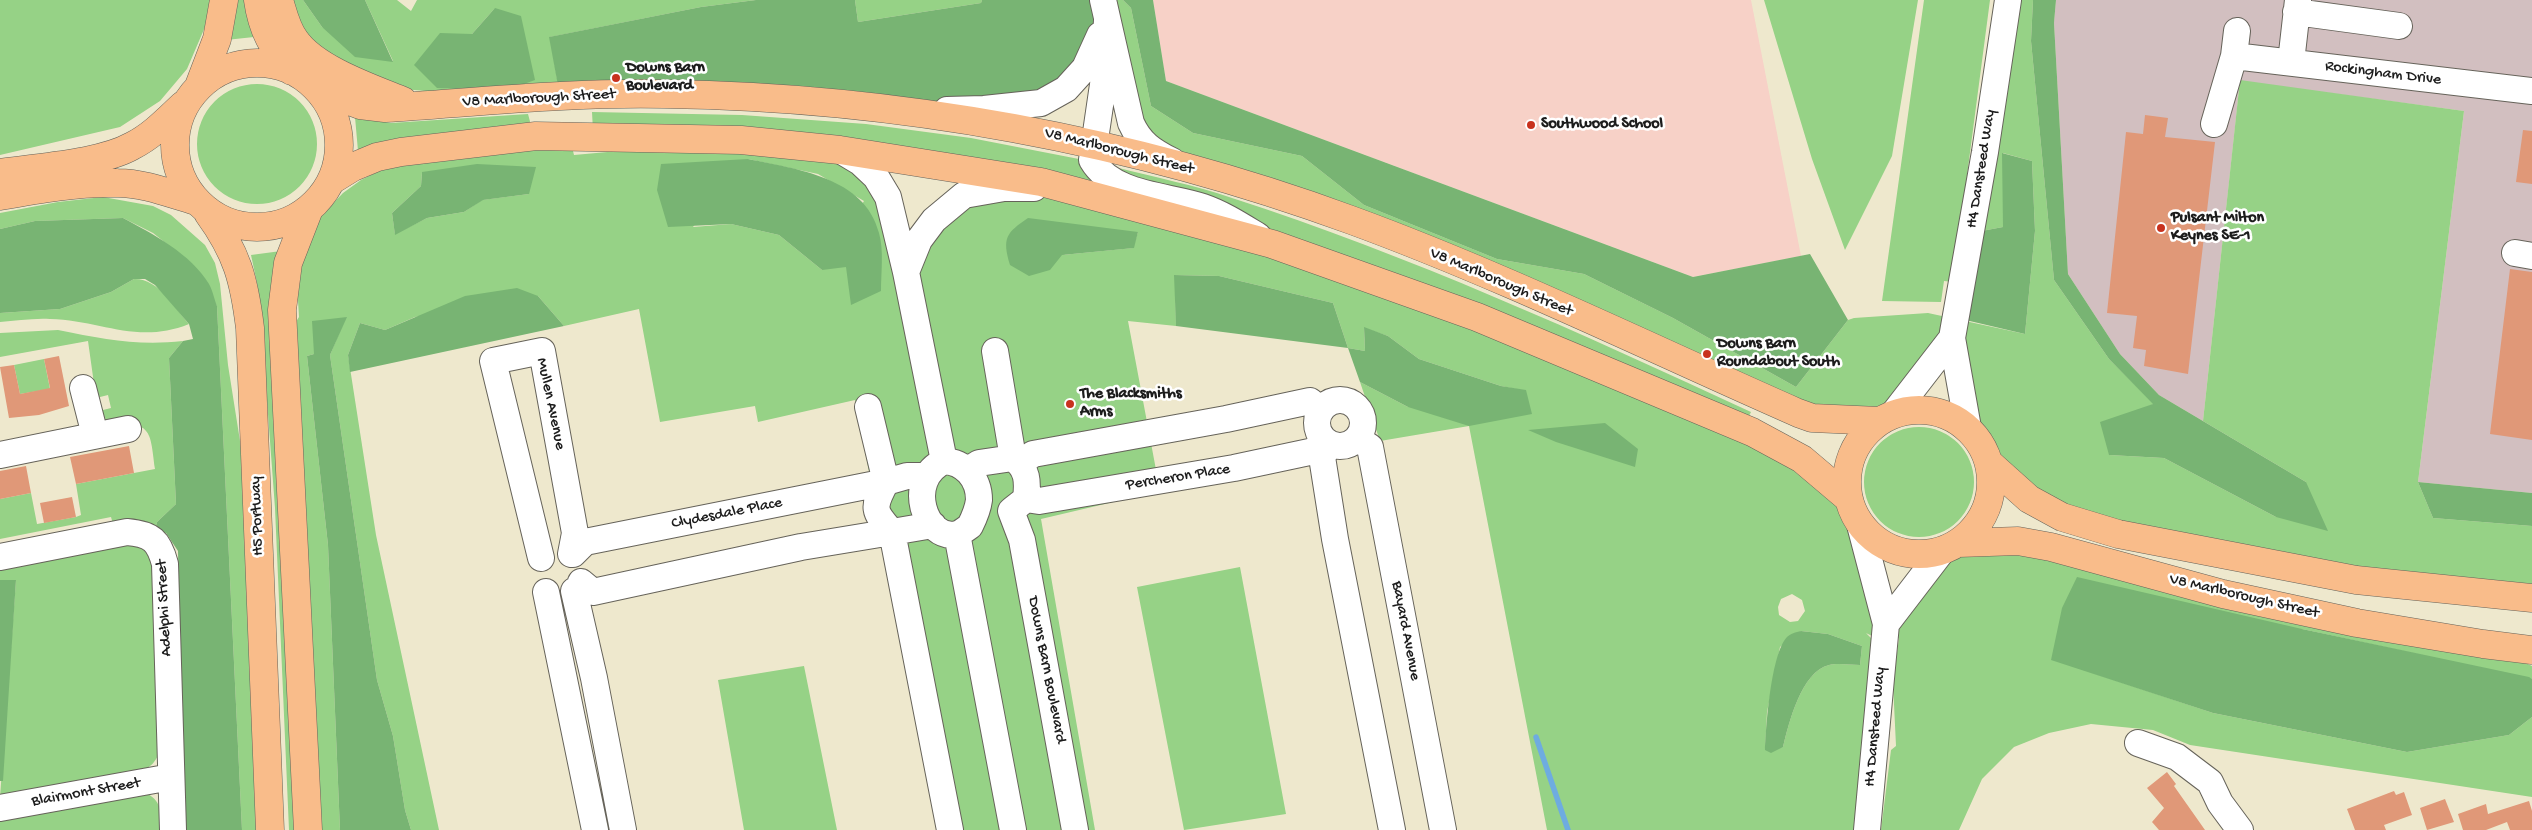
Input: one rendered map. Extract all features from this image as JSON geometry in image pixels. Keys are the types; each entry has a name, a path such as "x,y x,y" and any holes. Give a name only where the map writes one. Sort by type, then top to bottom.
{"main road":[{"path":"202,207 181,179 174,153 176,127 218,39 224,0"},
{"path":"0,196 62,186 119,183 155,190 202,207 232,225 259,228 286,223 309,209 322,196 332,180 338,156 338,131 330,108 316,88 292,71 277,54 267,36 258,0"},
{"path":"279,0 286,23 295,41 319,61 343,76 415,106"},
{"path":"0,173 112,154 131,147 157,130 192,94 219,72 243,64 268,64 292,71"},
{"name":"V8 Marlborough Street","path":"316,88 360,105 385,108 535,97 666,94 791,100 901,111 983,116 1047,134 1181,166 1351,220 1496,278 1798,414 1812,418 1887,417"},
{"path":"332,180 353,167 401,152 536,136 741,140 840,150 976,171 1046,185 1272,244 1477,317 1752,432 1802,459 1848,498"},
{"name":"H5 Portway","path":"202,207 224,235 236,257 245,289 250,328 270,830"},
{"path":"308,830 282,310 288,264 309,209"},
{"path":"1914,409 1933,410 1952,417 1968,428 1978,439 1990,464 1992,487 1987,509 1975,528 1950,547 1920,555 1897,551 1876,541 1860,525 1848,498 1846,476 1852,454 1863,436 1887,417 1914,409"},
{"path":"1990,464 2029,499 2062,517 2118,534 2356,580 2532,598"},
{"name":"V8 Marlborough Street","path":"1950,547 2018,541 2050,547 2223,594 2357,622 2483,644 2532,650"}],"street":[{"name":"H4 Dansteed Way","path":"1968,428 1953,335 2008,0"},
{"path":"2291,62 2297,6 2399,26"},
{"path":"983,116 1041,103 1066,90 1085,68 1105,10"},
{"path":"1105,10 1104,78 1092,160 1099,172 1122,186 1220,214 1272,244"},
{"path":"1105,10 1131,123 1138,138 1150,150 1181,166"},
{"name":"Rockingham Drive","path":"2214,124 2236,43 2291,62 2532,92"},
{"path":"840,150 860,162 876,177 888,197 906,272 935,469 921,497 924,512 933,525 945,533 957,534 970,526 979,499 968,470 956,462 935,469"},
{"path":"906,272 919,240 934,220 964,195 1004,188 1046,185"},
{"name":"H4 Dansteed Way","path":"1887,417 1953,335"},
{"path":"995,351 1017,460 1029,480 1018,505"},
{"name":"Mullen Avenue","path":"541,558 493,361 542,352 575,532 572,554"},
{"path":"83,388 95,435"},
{"path":"1335,400 1346,400 1353,404 1359,409 1363,420 1362,431 1358,439 1341,447 1326,442 1316,424 1320,410 1335,400"},
{"path":"968,470 979,463 1017,460 1033,454 1226,420 1310,401 1320,410"},
{"path":"868,408 886,482 876,501 878,517 892,532 950,830"},
{"path":"0,455 128,430"},
{"name":"Bayard Avenue","path":"1358,439 1370,447 1443,830"},
{"path":"1326,442 1322,457 1335,539 1392,830"},
{"name":"Percheron Place","path":"976,511 1234,468 1314,451 1326,442"},
{"name":"Clydesdale Place","path":"572,554 585,542 886,482 935,469"},
{"name":"Downs Barn Boulevard","path":"1018,505 1022,540 1075,830"},
{"path":"578,587 593,592 801,547 933,525"},
{"name":"H4 Dansteed Way","path":"1860,525 1885,633 1867,830"},
{"name":"Adelphi Street","path":"0,557 128,532 141,533 152,538 161,548 165,564 173,830"},
{"path":"957,534 1013,830"},
{"path":"1885,633 1950,547"},
{"path":"578,587 567,595 557,596 546,592 540,586 536,576 536,568 541,558 554,550 562,549 572,554 581,562 583,570 578,587 623,830"},
{"path":"546,592 595,830"},
{"path":"2138,743 2177,757 2210,782 2220,803 2240,830"},
{"name":"Blairmont Street","path":"0,808 171,777"}],"shaded area":[{"name":"Southwood School","path":"1153,0 1751,0 1801,256 1693,277 1166,81"},
{"path":"2056,0 2532,0 2532,493 2418,482 2464,111 2240,81 2203,421 2159,395 2120,354 2068,274 2054,23"}],"green space":[{"path":"0,0 211,0 211,13 187,69 160,101 120,127 0,155"},
{"path":"232,0 245,0 254,37 226,40"},
{"path":"279,0 303,0 322,27 393,61 365,0 397,0 411,11 417,0 756,0 701,7 550,37 561,102 365,86 343,76","holes":["495,8 437,88 440,34 472,34"]},
{"path":"303,0 365,0 393,62 355,57 322,27"},
{"path":"756,0 855,0 858,22 981,3 982,0 1103,0 1107,20 1041,103 561,102 549,37 701,7"},
{"path":"855,0 982,0 981,3 858,22"},
{"path":"1103,0 1123,0 1131,8 1151,106 1193,133 1302,156 1364,205 1497,259 1584,274 1673,318 1796,387 1848,320 1854,318 1928,313 2025,334 2035,231 2032,161 2003,153 2003,227 1971,233 2008,0 2033,0 2031,41 2054,280 2109,359 2154,404 2132,413 2109,455 2164,458 2276,517 2306,482 2203,421 2240,80 2464,111 2418,482 2433,518 2532,526 2532,590 2118,534 1988,460 1978,439 1968,428 1952,339 1894,413 1812,418 1150,150"},
{"path":"1123,0 1153,0 1166,81 1693,277 1810,254 1848,320 1796,387 1673,318 1584,274 1497,259 1364,205 1302,156 1193,133 1151,106 1131,8"},
{"path":"1764,0 1918,0 1892,156 1845,250 1812,159"},
{"path":"1924,0 1990,0 1953,282 1944,281 1941,302 1882,301"},
{"path":"2033,0 2056,0 2054,23 2068,274 2120,354 2159,395 2306,482 2328,531 2276,517 2164,458 2109,455 2100,422 2153,404 2109,359 2054,280 2031,41"},
{"path":"495,8 521,16 535,80 507,90 437,88 414,65 440,33 472,34"},
{"path":"257,84 280,88 300,101 313,121 317,144 313,167 300,187 280,200 257,204 234,200 214,187 201,167 197,144 201,121 214,101 234,88"},
{"path":"592,112 742,115 866,124 971,138 1084,160 1094,181 1093,186 593,131"},
{"path":"528,114 532,129 390,140 358,151 355,117 391,123"},
{"path":"570,139 574,155 741,140 860,162 906,271 947,208 1058,185 1272,244 1632,382 1848,498 1860,525 1886,624 1958,543 2483,644 2532,666 2532,679 2302,629 2051,659 2213,713 2407,752 2509,735 2532,717 2532,797 2190,745 2153,730 2091,724 2049,733 2014,747 1982,779 1959,830 1881,830 1891,750 1896,746 1893,683 1899,638 1884,642 1866,633 1872,639 1855,830 1547,830 1469,426 1380,441 1360,382 1408,407 1526,391 1501,386 1419,359 1388,336 1364,328 1365,351 1348,348 1333,303 1219,276 1175,275 1176,326 1128,321 1160,491 1041,519 1095,830 939,830 855,400 758,422 755,406 660,422 639,309 564,326 538,296 415,317 385,330 360,323 348,355 376,535 439,830 411,830 405,810 393,736 377,680 330,355 346,317 314,354 307,356 328,545 340,830 309,830 284,340 299,317 297,284 301,266 321,216 343,193 361,180 379,171 403,164","holes":["748,159 818,174 864,201 822,270 779,235 731,224 693,227","422,172 529,194 482,200 464,212 427,218 395,234 392,213 421,186","1138,232 1133,248 1062,255","1792,594 1802,600 1805,611 1798,621 1790,622 1779,615 1778,607 1781,599","1801,631 1828,634 1862,646 1860,665 1829,665 1811,677 1793,712 1783,747 1765,750 1767,712 1780,647"]},
{"path":"2002,153 2032,161 2035,231 2025,334 1957,318 1971,233 2003,227"},
{"path":"748,159 807,172 844,188 859,199 871,214 881,240 881,291 851,305 846,267 822,270 779,235 731,224 668,227 657,190 661,164"},
{"path":"477,164 536,167 529,194 483,200 464,212 427,218 395,235 392,213 421,186 422,172"},
{"path":"1115,167 1218,193 1430,270 1623,353 1751,412 1745,424 1129,182"},
{"path":"103,197 153,206 171,215 205,245 215,263 220,284 228,365 243,460 261,830 242,830 217,306 191,263 153,233 123,218 35,221 0,229 0,213 58,202"},
{"path":"123,218 170,246 192,263 212,289 217,306 242,830 184,830 178,551 166,533 155,530 157,522 176,504 169,358 183,341 193,339 189,324 155,285 145,279 134,279 111,292 60,309 0,313 0,229 35,221"},
{"path":"1028,218 1138,232 1134,248 1062,255 1050,270 1029,276 1010,265 1006,248 1006,242 1011,232"},
{"path":"281,251 299,830 289,830 275,508 260,307 251,255"},
{"path":"1174,275 1219,276 1333,303 1348,348 1176,326"},
{"path":"134,279 151,283 158,288 189,324 170,330 136,332 68,320 31,319 0,322 0,313 60,309 111,292"},
{"path":"517,288 538,296 564,326 350,372 348,355 360,323 385,330 465,296"},
{"path":"347,317 330,355 377,680 393,736 405,810 411,830 340,830 328,545 307,356 314,354 312,321"},
{"path":"1364,327 1388,336 1419,359 1501,386 1526,390 1532,414 1469,426 1408,407 1360,382 1348,348 1365,351"},
{"path":"58,330 105,339 135,342 183,341 169,358 176,504 157,522 155,530 113,524 111,517 0,539 0,499 31,493 37,524 76,517 81,515 76,484 155,469 152,445 146,431 133,424 108,422 99,411 111,408 108,395 96,398 88,341 0,357 0,333"},
{"path":"44,359 50,389 20,394 14,365"},
{"path":"1605,423 1638,449 1635,467 1556,442 1528,430"},
{"path":"1919,427 1930,428 1940,432 1958,443 1969,461 1973,471 1973,493 1969,503 1958,521 1940,532 1930,536 1919,537 1908,536 1898,532 1880,521 1869,503 1865,493 1864,482 1865,471 1869,461 1880,443 1898,432 1908,428"},
{"path":"2418,482 2532,493 2532,526 2433,518"},
{"path":"139,543 153,558 159,753 156,759 143,770 0,797 16,580 0,580 0,566"},
{"path":"1240,567 1286,814 1184,830 1137,587"},
{"path":"2077,577 2302,629 2529,677 2532,679 2532,717 2509,735 2407,752 2213,713 2051,660 2062,608"},
{"path":"0,580 16,580 3,781 0,781"},
{"path":"1801,631 1828,634 1862,646 1860,665 1829,665 1811,677 1793,712 1783,747 1771,753 1765,750 1773,674 1777,658 1787,637"},
{"path":"804,666 837,830 744,830 718,680"},
{"path":"144,792 154,799 159,807 162,830 0,830 0,817"}],"building":[{"name":"Pulsant Milton Keynes SE-1","path":"2145,115 2168,118 2165,137 2215,142 2188,374 2144,366 2146,350 2133,348 2137,316 2107,313 2126,132 2143,134"},
{"path":"2523,130 2532,131 2532,184 2516,182"},
{"path":"2510,269 2532,272 2532,440 2490,434"},
{"path":"59,356 69,406 39,415 9,418 0,367 14,365 20,394 50,388 44,359"},
{"path":"129,446 134,473 76,484 70,457"},
{"path":"26,466 31,493 0,499 0,471"},
{"path":"72,497 76,517 44,523 40,503"},
{"path":"2167,772 2176,784 2174,786 2205,830 2159,830 2152,822 2164,808 2147,788"},
{"path":"2394,791 2396,795 2404,792 2412,815 2384,825 2386,830 2355,830 2347,809"},
{"path":"2445,799 2454,822 2427,830 2420,808"},
{"path":"2529,801 2532,811 2532,830 2510,830 2507,822 2486,830 2463,830 2458,814 2486,804 2488,814"}],"waterway":[{"path":"1536,737 1568,830"}],"place":[{"name":"Downs Barn Boulevard","path":"616,78"},
{"name":"Southwood School","path":"1531,125"},
{"name":"Pulsant Milton Keynes SE-1","path":"2161,228"},
{"name":"Downs Barn Roundabout South","path":"1707,354"},
{"name":"The Blacksmiths Arms","path":"1070,404"}]}
